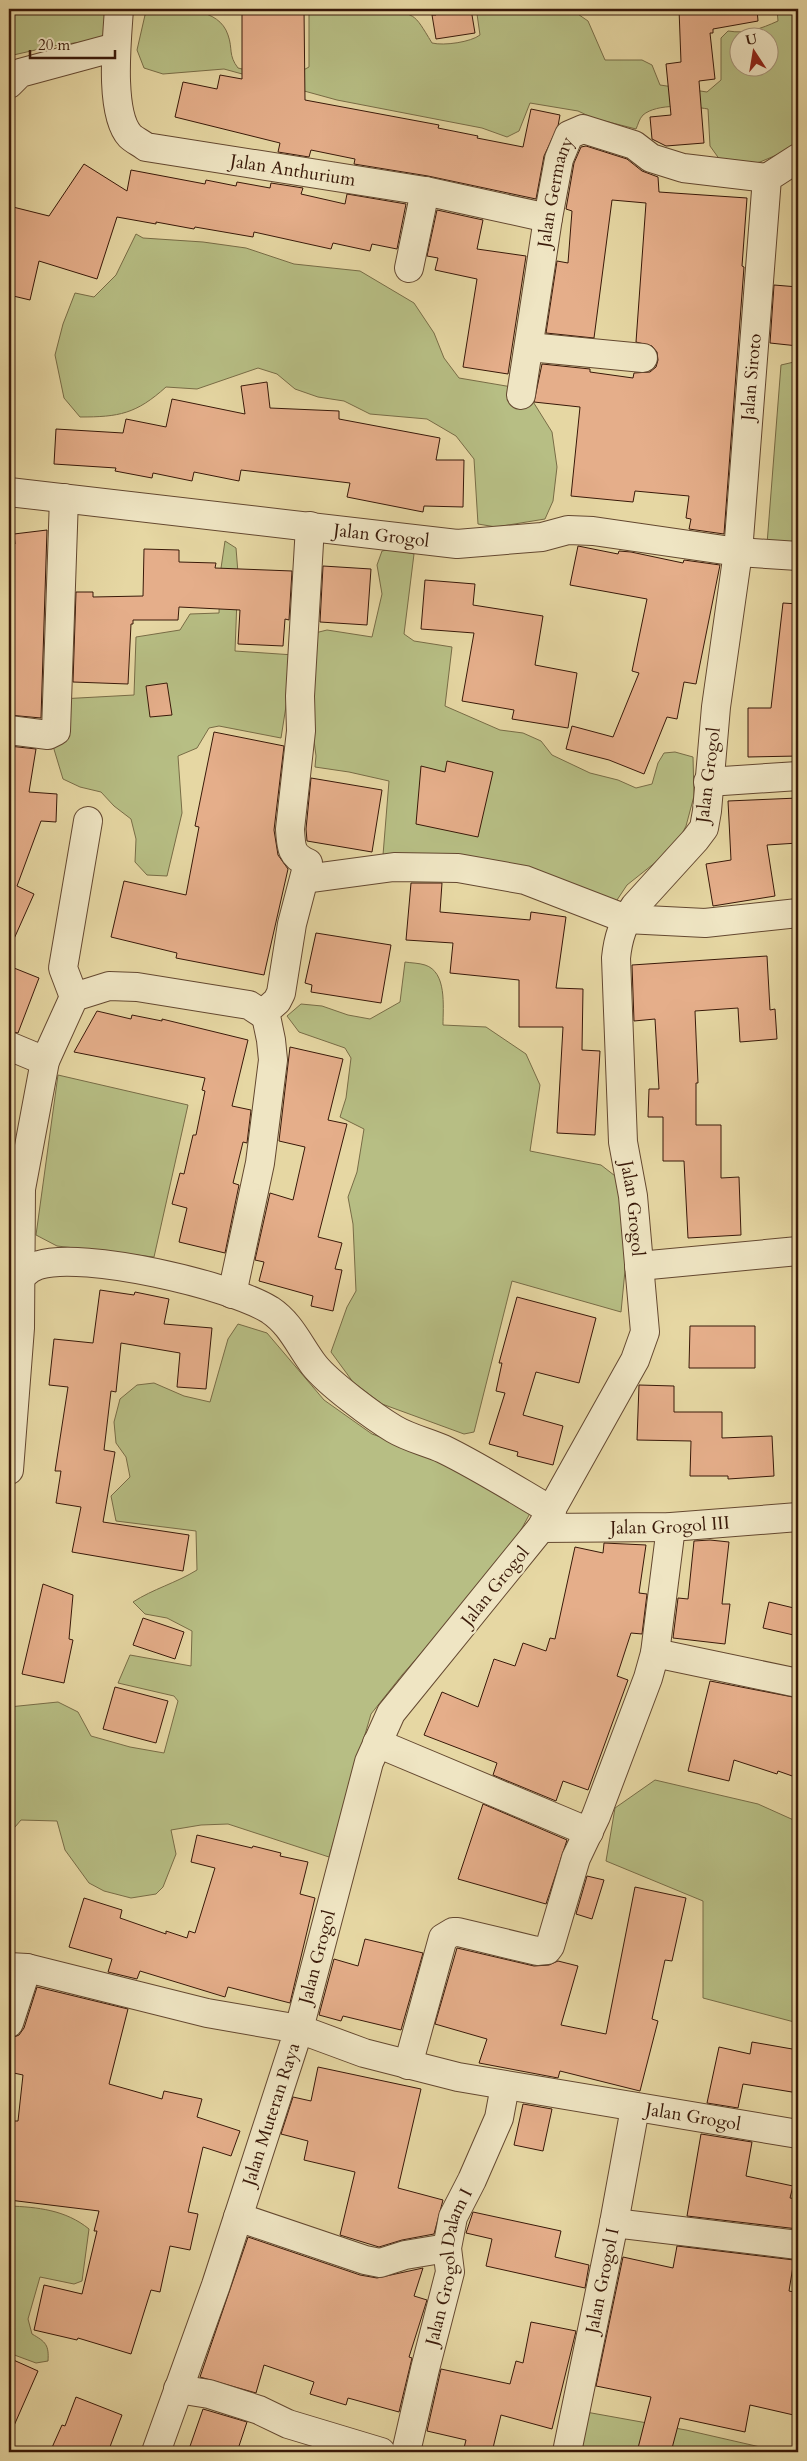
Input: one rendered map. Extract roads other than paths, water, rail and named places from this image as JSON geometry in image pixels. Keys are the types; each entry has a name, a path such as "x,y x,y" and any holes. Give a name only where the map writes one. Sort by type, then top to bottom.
{"street":[{"name":"Jalan Anthurium","path":"119,9 116,47 118,112 130,136 146,146 425,191 548,218"},
{"path":"9,84 20,73 116,47"},
{"name":"Jalan Germany","path":"521,395 548,218 559,159 569,135 584,129 634,145 651,158 683,168 767,178"},
{"path":"767,178 798,158"},
{"name":"Jalan Siroto","path":"738,552 767,178"},
{"path":"409,268 425,191"},
{"path":"529,347 643,358"},
{"name":"Jalan Grogol","path":"9,492 457,544 542,537 568,530 593,531 738,552 708,782 704,828 626,918 618,938 616,958 623,1142 633,1196 645,1332 635,1360 546,1520 391,1713 369,1762 299,2029 364,2053 408,2065 505,2086 613,2102 635,2108 798,2134"},
{"path":"9,730 48,735 56,731 64,498"},
{"path":"232,1294 260,1163 273,1060 266,1016 268,1009 277,1001 281,993 292,924 308,864 297,859 291,846 290,829 301,731 300,696 310,526"},
{"path":"738,552 798,556"},
{"path":"708,782 798,776"},
{"path":"9,1470 20,1328 14,1285 21,1189 45,1061 74,997 63,968 88,821"},
{"path":"305,879 394,867 458,868 525,880 626,918 705,923 798,913"},
{"path":"74,997 109,986 137,987 249,1005 266,1016"},
{"path":"9,1046 45,1061"},
{"path":"639,1266 798,1251"},
{"path":"14,1285 37,1265 65,1260 149,1270 232,1294 269,1310 289,1326 315,1367 350,1397 395,1430 443,1450 546,1520"},
{"name":"Jalan Grogol III","path":"546,1520 671,1527 798,1517"},
{"path":"408,2065 443,1938 453,1932 537,1951 547,1950 576,1858 589,1832 648,1678 655,1653 671,1527"},
{"path":"655,1653 798,1683"},
{"path":"377,1744 589,1832"},
{"path":"9,2023 18,1967"},
{"name":"Jalan Muteran Raya","path":"18,1967 208,2013 299,2029 238,2217 156,2452"},
{"name":"Jalan Grogol Dalam I","path":"406,2452 450,2272 447,2248 453,2217 472,2180 498,2118 505,2086"},
{"name":"Jalan Grogol I","path":"567,2452 614,2223 635,2108"},
{"path":"238,2217 380,2264 405,2255 447,2248"},
{"path":"614,2223 798,2245"},
{"path":"178,2389 209,2394 259,2410 288,2424 381,2452"}]}
